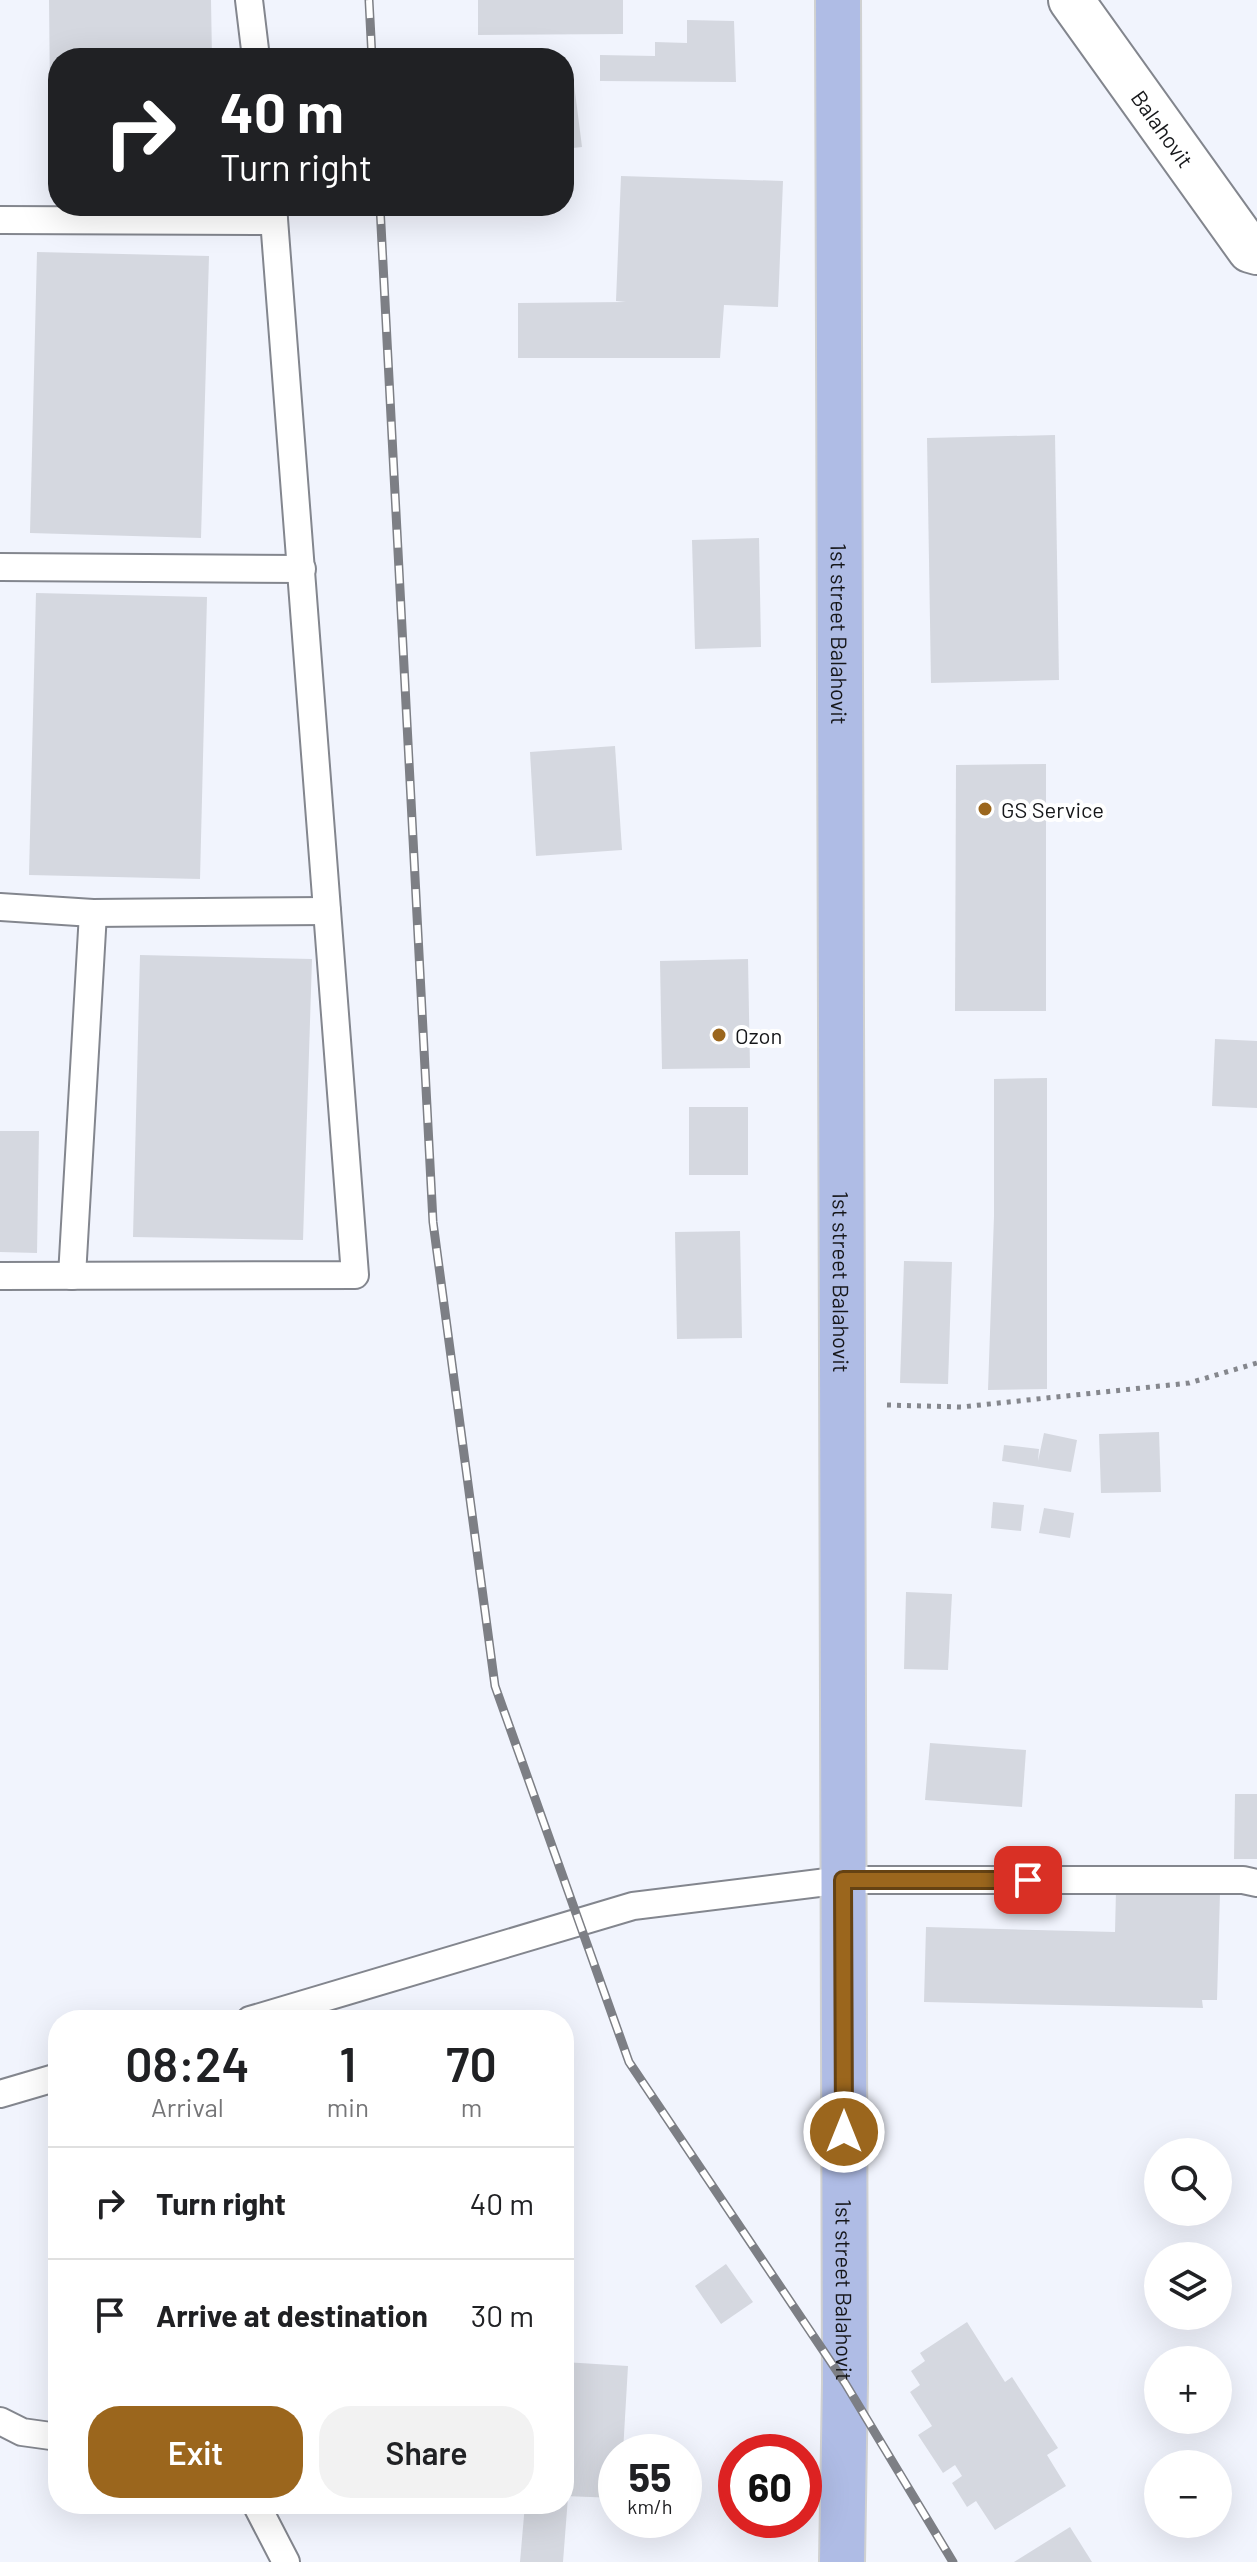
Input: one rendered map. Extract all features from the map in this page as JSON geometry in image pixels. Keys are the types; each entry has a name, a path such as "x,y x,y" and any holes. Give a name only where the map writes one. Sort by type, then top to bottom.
{"main road":[{"name":"1st street Balahovit","path":"838,0 845,2383 842,2562"}],"street":[{"name":"Balahovit","path":"1071,0 1250,250 1257,252"}],"lane":[{"path":"249,0 255,48"},
{"path":"0,220 183,216"},
{"path":"0,1276 355,1275 274,216"},
{"path":"0,567 302,569"},
{"path":"0,907 93,913 327,911"},
{"path":"72,1276 93,913"},
{"path":"284,2010 633,1906 843,1880 1243,1880 1257,1883"},
{"path":"0,2094 48,2080"},
{"path":"0,2421 22,2432 48,2436"},
{"path":"261,2514 286,2562"}],"path":[{"path":"842,1403 961,1407 1189,1383 1257,1363"}],"building":[{"path":"49,0 211,0 212,48 49,48"},
{"path":"478,0 623,0 623,34 478,35"},
{"path":"687,20 734,21 736,82 600,81 600,55 655,56 655,42 687,43"},
{"path":"574,84 582,147 574,148"},
{"path":"621,176 783,181 778,307 724,305 720,358 518,358 518,303 626,302 616,301"},
{"path":"37,252 209,256 201,538 30,533"},
{"path":"1055,435 1059,680 931,683 927,438"},
{"path":"759,538 761,647 695,649 692,540"},
{"path":"36,593 207,597 200,879 29,875"},
{"path":"615,746 622,850 536,856 530,752"},
{"path":"1046,764 1046,1011 955,1011 956,765"},
{"path":"140,955 312,959 303,1240 133,1237"},
{"path":"748,959 750,1068 662,1069 660,961"},
{"path":"1215,1039 1257,1041 1257,1108 1212,1106"},
{"path":"1047,1078 1047,1389 988,1390 994,1216 994,1079"},
{"path":"689,1107 748,1107 748,1175 689,1175"},
{"path":"0,1131 39,1131 37,1253 0,1252"},
{"path":"740,1231 742,1338 677,1339 675,1232"},
{"path":"904,1261 952,1262 948,1384 900,1383"},
{"path":"1159,1432 1161,1492 1101,1493 1099,1434"},
{"path":"1044,1433 1077,1440 1071,1472 1002,1461 1004,1445 1039,1449 1038,1461"},
{"path":"993,1502 1024,1505 1021,1531 991,1528"},
{"path":"1044,1508 1074,1513 1070,1538 1039,1533"},
{"path":"906,1592 952,1594 948,1670 904,1669"},
{"path":"930,1743 1026,1750 1022,1807 925,1800"},
{"path":"1235,1794 1257,1794 1257,1859 1234,1859"},
{"path":"1116,1890 1220,1893 1217,2000 1202,2000 1203,2008 924,2002 926,1927 1115,1932"},
{"path":"726,2264 753,2302 721,2324 695,2286"},
{"path":"967,2322 1005,2382 1012,2377 1058,2448 1047,2455 1066,2486 995,2530 976,2501 967,2507 952,2483 962,2476 955,2465 943,2473 918,2435 932,2426 910,2392 920,2385 911,2371 925,2361 920,2353"},
{"path":"574,2363 628,2366 624,2434 598,2434 598,2497 574,2496"},
{"path":"524,2514 567,2514 563,2562 520,2562"},
{"path":"1070,2527 1092,2562 1014,2562"}],"railway":[{"path":"369,0 371,48"},
{"path":"381,216 433,1222 495,1686 629,2062 845,2383 953,2562"}],"place":[{"name":"GS Service","path":"985,809"},
{"name":"Ozon","path":"719,1035"}],"route":[{"path":"844,2132 843,1880 1028,1880"}]}
